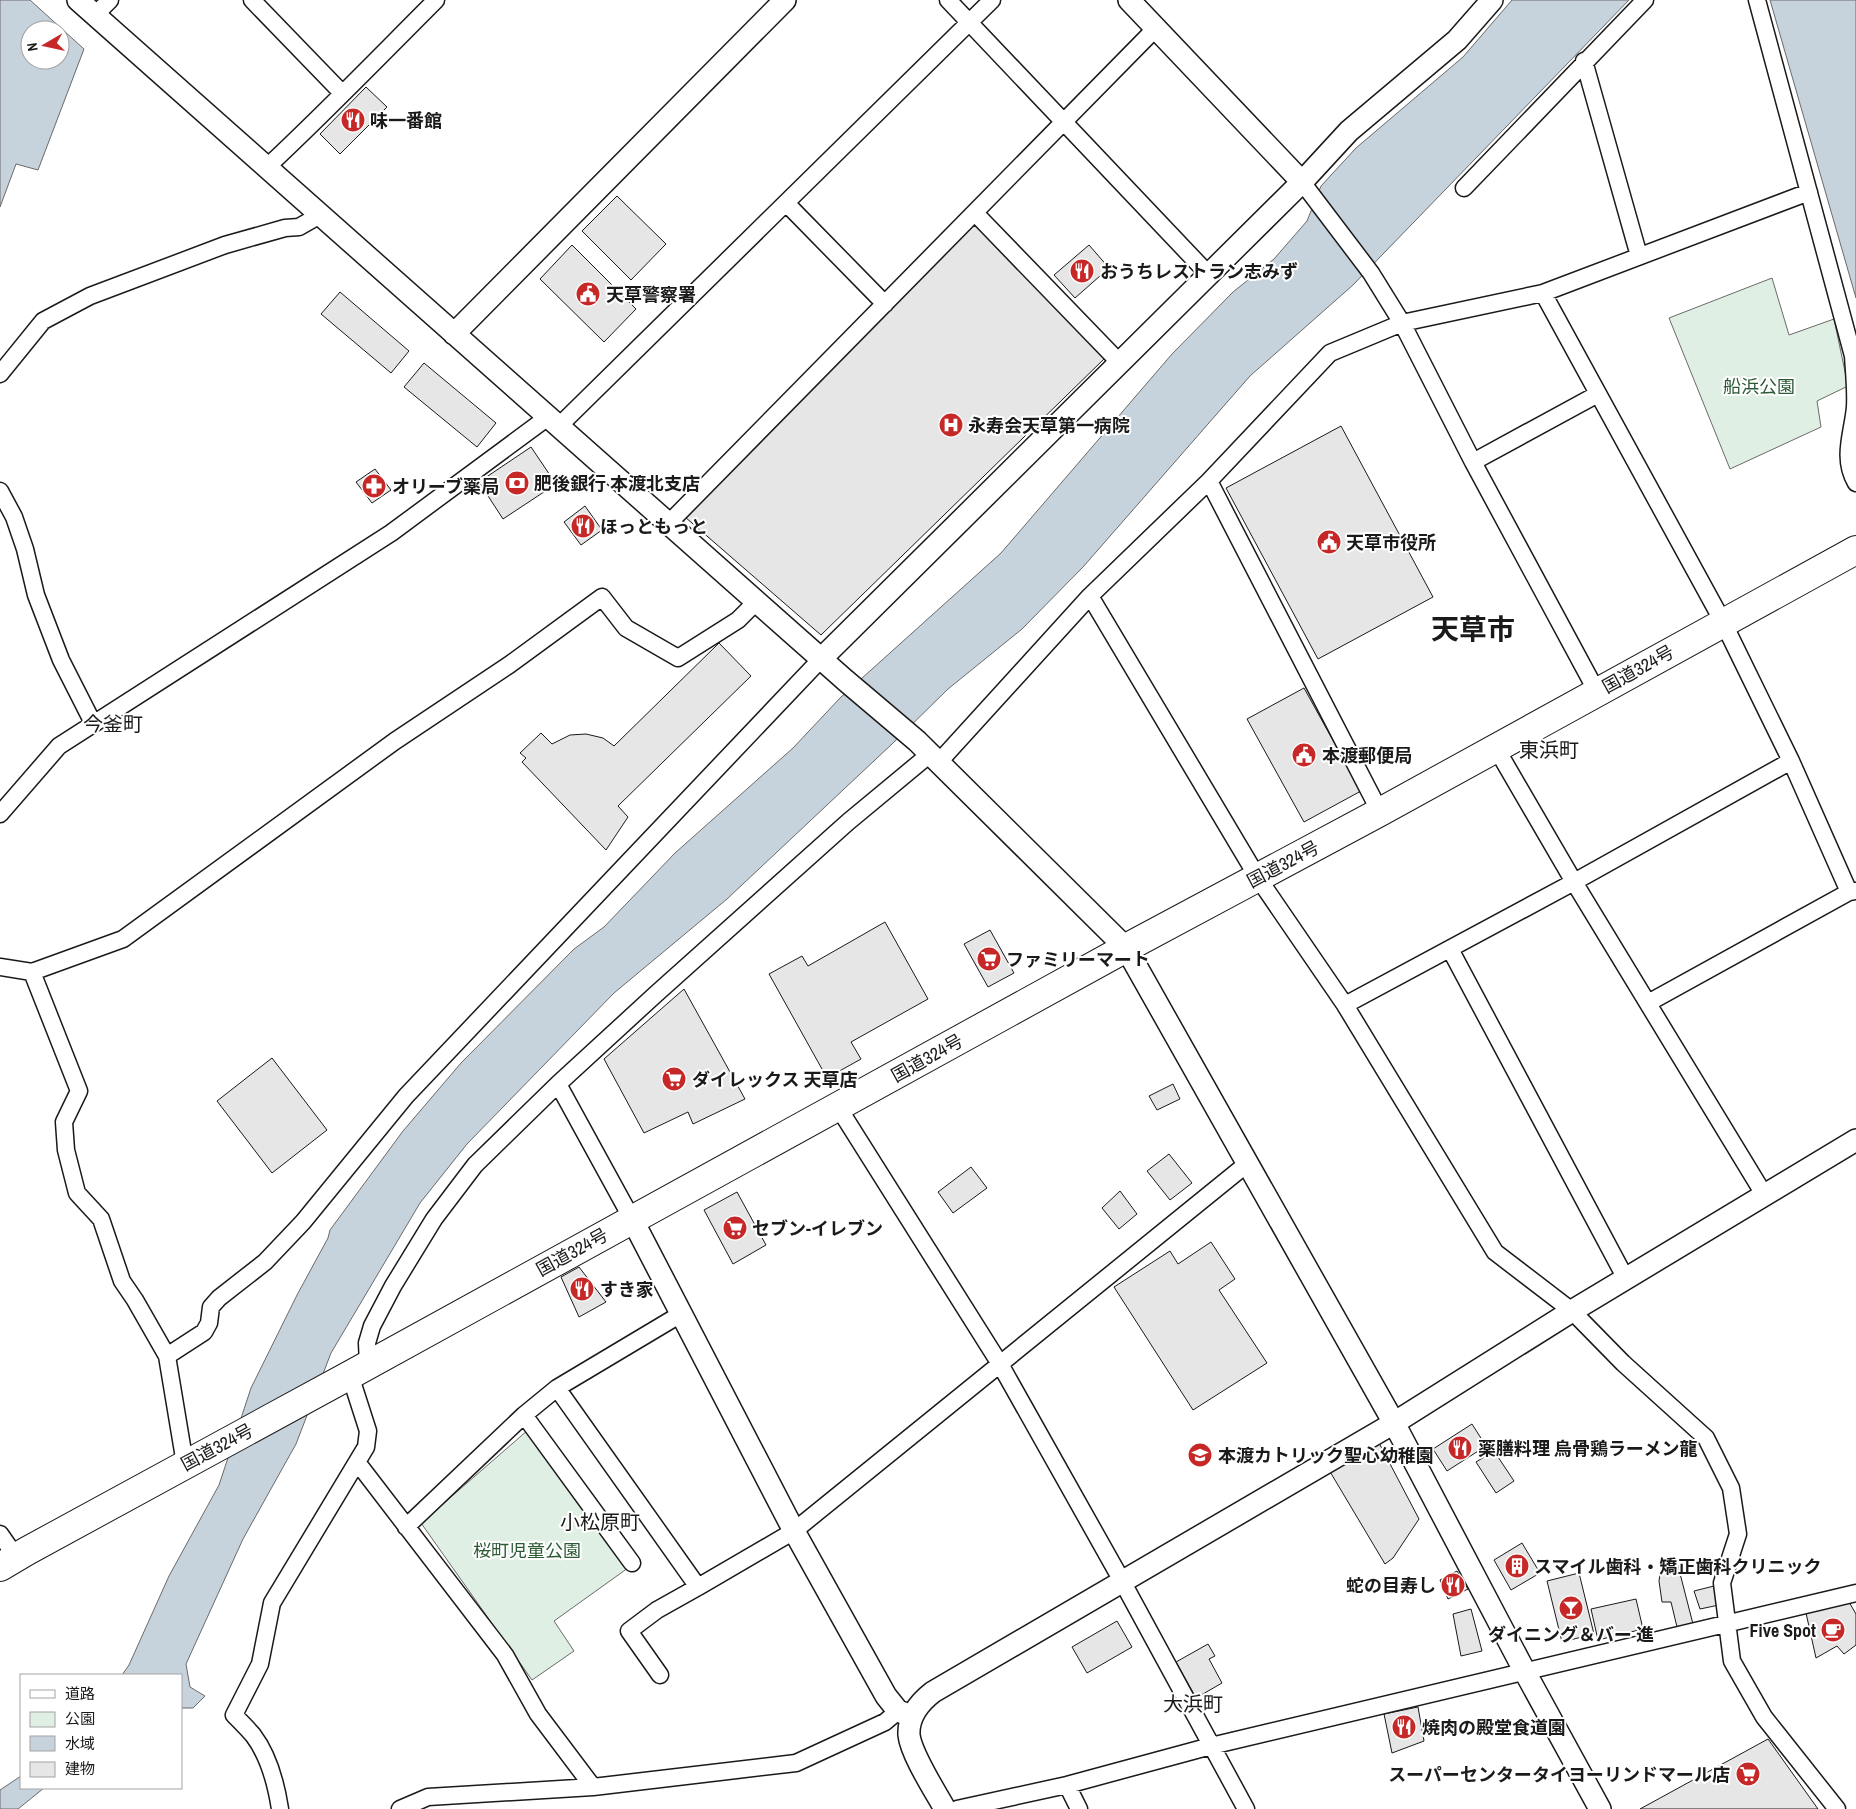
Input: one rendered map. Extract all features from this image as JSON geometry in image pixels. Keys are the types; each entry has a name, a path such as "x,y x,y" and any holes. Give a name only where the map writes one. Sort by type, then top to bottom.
{"highway":[{"name":"国道324号","path":"8,1562 1126,948 1380,812 1856,550"}],"street":[{"path":"78,0 756,602 929,752 1126,948 1394,1423 1525,1672 1600,1809"},
{"path":"95,15 110,0"},
{"path":"252,0 342,93"},
{"path":"948,0 1209,275"},
{"path":"1,811 58,746 391,534 553,422 786,203 992,0"},
{"path":"1129,0 1306,188 1371,273 1402,323 1473,462 1597,692"},
{"path":"167,1356 204,1332 209,1323 211,1307 219,1298 265,1262 297,1229 406,1096 821,659 1209,275 1306,188 1349,131 1457,40 1492,0"},
{"path":"1464,188 1584,61 1645,0"},
{"path":"1757,0 1853,356 1856,405 1848,451 1852,476 1856,483"},
{"path":"266,168 318,120 342,93 434,1"},
{"path":"454,334 782,1"},
{"path":"668,524 1156,28"},
{"path":"1584,61 1639,256"},
{"path":"280,1809 267,1759 253,1736 234,1714 260,1664 272,1604 366,1447 368,1431 353,1374 367,1343 372,1326 393,1286 434,1219 475,1165 558,1084 929,752 1209,481 1330,352 1402,323 1543,293 1809,192"},
{"path":"786,203 884,304"},
{"path":"975,212 1120,363"},
{"path":"0,374 44,321 90,296 225,245 285,228 299,227 320,215"},
{"path":"1543,293 1723,622 1853,891 1648,1003"},
{"path":"1473,462 1598,394"},
{"path":"1209,481 1380,812"},
{"path":"0,491 14,517 25,549 36,595 61,660 93,723"},
{"path":"1090,596 1258,878 1344,1005 1495,1252 1572,1311 1623,1363 1706,1438 1731,1488 1738,1534 1722,1583 1732,1660 1764,1717 1837,1809"},
{"path":"0,967 32,972 123,939 387,747 509,665 602,598 626,628 678,658 738,620 756,602"},
{"path":"1496,748 1574,882 1765,1196"},
{"path":"1344,1005 1574,882 1791,761"},
{"path":"1450,949 1626,1279"},
{"path":"32,972 79,1091 64,1122 66,1150 77,1193 101,1219 122,1281 167,1356 185,1464"},
{"path":"558,1084 632,1219 794,1531 886,1696 905,1713 915,1752 945,1809"},
{"path":"838,1107 1000,1364 1122,1581 1246,1809"},
{"path":"400,1809 428,1797 593,1787 796,1763 905,1713 933,1692 1394,1423 1572,1311 1856,1140"},
{"path":"660,1675 629,1631 657,1610 794,1531 1248,1163"},
{"path":"406,1527 524,1415 557,1388 682,1314"},
{"path":"557,1388 698,1587"},
{"path":"524,1415 632,1563"},
{"path":"357,1462 505,1655 538,1714 593,1787"},
{"path":"0,1534 8,1562"},
{"path":"957,1809 1067,1785 1211,1746 1856,1593"},
{"path":"1067,1785 1079,1809"}],"green space":[{"name":"船浜公園","path":"1772,278 1789,335 1834,319 1848,386 1817,401 1821,427 1730,469 1669,318"},
{"name":"桜町児童公園","path":"528,1430 628,1568 554,1621 574,1651 532,1680 421,1523"}],"water":[{"path":"0,0 30,0 52,20 20,20 20,70 70,70 70,36 84,49 38,170 16,164 0,207"},
{"path":"1512,0 1629,0 1353,285 1250,376 1083,567 1022,629 948,689 727,899 614,993 467,1144 420,1203 331,1353 296,1444 243,1539 186,1664 190,1687 205,1696 193,1708 182,1708 182,1674 123,1674 129,1665 169,1576 219,1485 251,1388 297,1295 328,1238 330,1230 403,1131 461,1063 574,949 604,927 675,853 793,748 841,697 1001,553 1172,354 1233,292 1274,259 1307,221 1321,186 1356,148 1463,57"},
{"path":"1770,0 1856,0 1856,298"},
{"path":"20,1777 20,1789 43,1789 18,1809 0,1809 0,1790"}],"building":[{"name":"味一番館","path":"366,87 387,107 340,154 320,134"},
{"name":"天草警察署","path":"617,196 666,244 631,280 582,231"},
{"name":"永寿会天草第一病院","path":"974,224 1105,358 821,635 685,517"},
{"name":"天草警察署","path":"572,245 636,309 604,342 540,279"},
{"name":"おうちレストラン志みず","path":"1089,245 1109,268 1075,298 1054,275"},
{"path":"340,292 409,351 391,373 321,314"},
{"path":"424,363 496,423 477,447 404,387"},
{"name":"天草市役所","path":"1341,426 1433,597 1318,659 1226,488"},
{"name":"肥後銀行 本渡北支店","path":"531,447 556,484 503,519 479,482"},
{"name":"オリーブ薬局","path":"375,469 391,490 372,503 356,482"},
{"name":"ほっともっと","path":"585,506 602,530 581,545 564,522"},
{"path":"719,643 751,676 618,806 628,817 606,850 522,762 526,758 520,753 541,733 552,744 570,735 586,734 603,738 614,746"},
{"name":"本渡郵便局","path":"1304,688 1361,791 1304,822 1247,719"},
{"path":"885,922 928,999 851,1042 861,1059 827,1078 769,974 802,956 808,966"},
{"name":"ファミリーマート","path":"990,930 1014,973 988,987 964,944"},
{"name":"ダイレックス 天草店","path":"684,989 745,1099 693,1124 688,1112 644,1133 604,1059"},
{"path":"272,1058 327,1130 272,1173 217,1101"},
{"path":"1173,1084 1180,1099 1157,1110 1149,1096"},
{"path":"1169,1154 1192,1183 1170,1200 1147,1171"},
{"path":"971,1167 987,1188 953,1213 938,1192"},
{"path":"1120,1191 1137,1214 1119,1229 1102,1208"},
{"name":"セブン-イレブン","path":"737,1192 766,1245 733,1264 704,1210"},
{"path":"1211,1242 1235,1279 1219,1290 1267,1363 1193,1410 1114,1287 1170,1251 1178,1264"},
{"name":"すき家","path":"579,1267 606,1302 579,1317 561,1277"},
{"name":"薬膳料理 烏骨鶏ラーメン龍","path":"1472,1424 1486,1446 1447,1471 1433,1449"},
{"path":"1378,1441 1419,1519 1393,1558 1385,1564 1329,1470"},
{"path":"1494,1451 1514,1481 1496,1493 1476,1462"},
{"name":"スマイル歯科・矯正歯科クリニック","path":"1522,1543 1540,1573 1511,1590 1494,1560"},
{"path":"1676,1558 1693,1624 1677,1627 1671,1602 1662,1602 1659,1581 1662,1562"},
{"name":"蛇の目寿し","path":"1457,1571 1468,1589 1448,1599 1440,1580"},
{"name":"ダイニング＆バー 進","path":"1579,1573 1594,1634 1562,1642 1547,1581"},
{"path":"1718,1585 1719,1605 1700,1609 1694,1591"},
{"path":"1636,1599 1643,1629 1598,1640 1591,1609"},
{"name":"Five Spot","path":"1849,1602 1856,1614 1856,1645 1844,1654 1837,1646 1816,1658 1806,1613"},
{"path":"1471,1609 1482,1651 1461,1656 1453,1614"},
{"path":"1117,1621 1132,1647 1087,1673 1072,1647"},
{"path":"1208,1644 1215,1656 1209,1659 1222,1683 1196,1698 1176,1662"},
{"name":"焼肉の殿堂食道園","path":"1418,1707 1424,1741 1392,1753 1384,1714"},
{"name":"スーパーセンタータイヨーリンドマール店","path":"1768,1739 1818,1809 1640,1809"}],"place":[{"name":"味一番館","path":"353,120"},
{"name":"おうちレストラン志みず","path":"1082,271"},
{"name":"天草警察署","path":"588,294"},
{"name":"永寿会天草第一病院","path":"951,425"},
{"name":"肥後銀行 本渡北支店","path":"517,483"},
{"name":"オリーブ薬局","path":"374,486"},
{"name":"ほっともっと","path":"583,526"},
{"name":"天草市役所","path":"1329,542"},
{"name":"本渡郵便局","path":"1304,755"},
{"name":"ファミリーマート","path":"989,959"},
{"name":"ダイレックス 天草店","path":"674,1079"},
{"name":"セブン-イレブン","path":"735,1228"},
{"name":"すき家","path":"582,1289"},
{"name":"薬膳料理 烏骨鶏ラーメン龍","path":"1460,1448"},
{"name":"本渡カトリック聖心幼稚園","path":"1200,1455"},
{"name":"スマイル歯科・矯正歯科クリニック","path":"1517,1566"},
{"name":"蛇の目寿し","path":"1453,1585"},
{"name":"ダイニング＆バー 進","path":"1571,1608"},
{"name":"Five Spot","path":"1833,1630"},
{"name":"焼肉の殿堂食道園","path":"1404,1727"},
{"name":"スーパーセンタータイヨーリンドマール店","path":"1748,1774"}],"district":[{"name":"天草市","path":"1473,629"},
{"name":"今釜町","path":"113,723"},
{"name":"東浜町","path":"1549,749"},
{"name":"小松原町","path":"600,1521"},
{"name":"大浜町","path":"1193,1703"}]}
